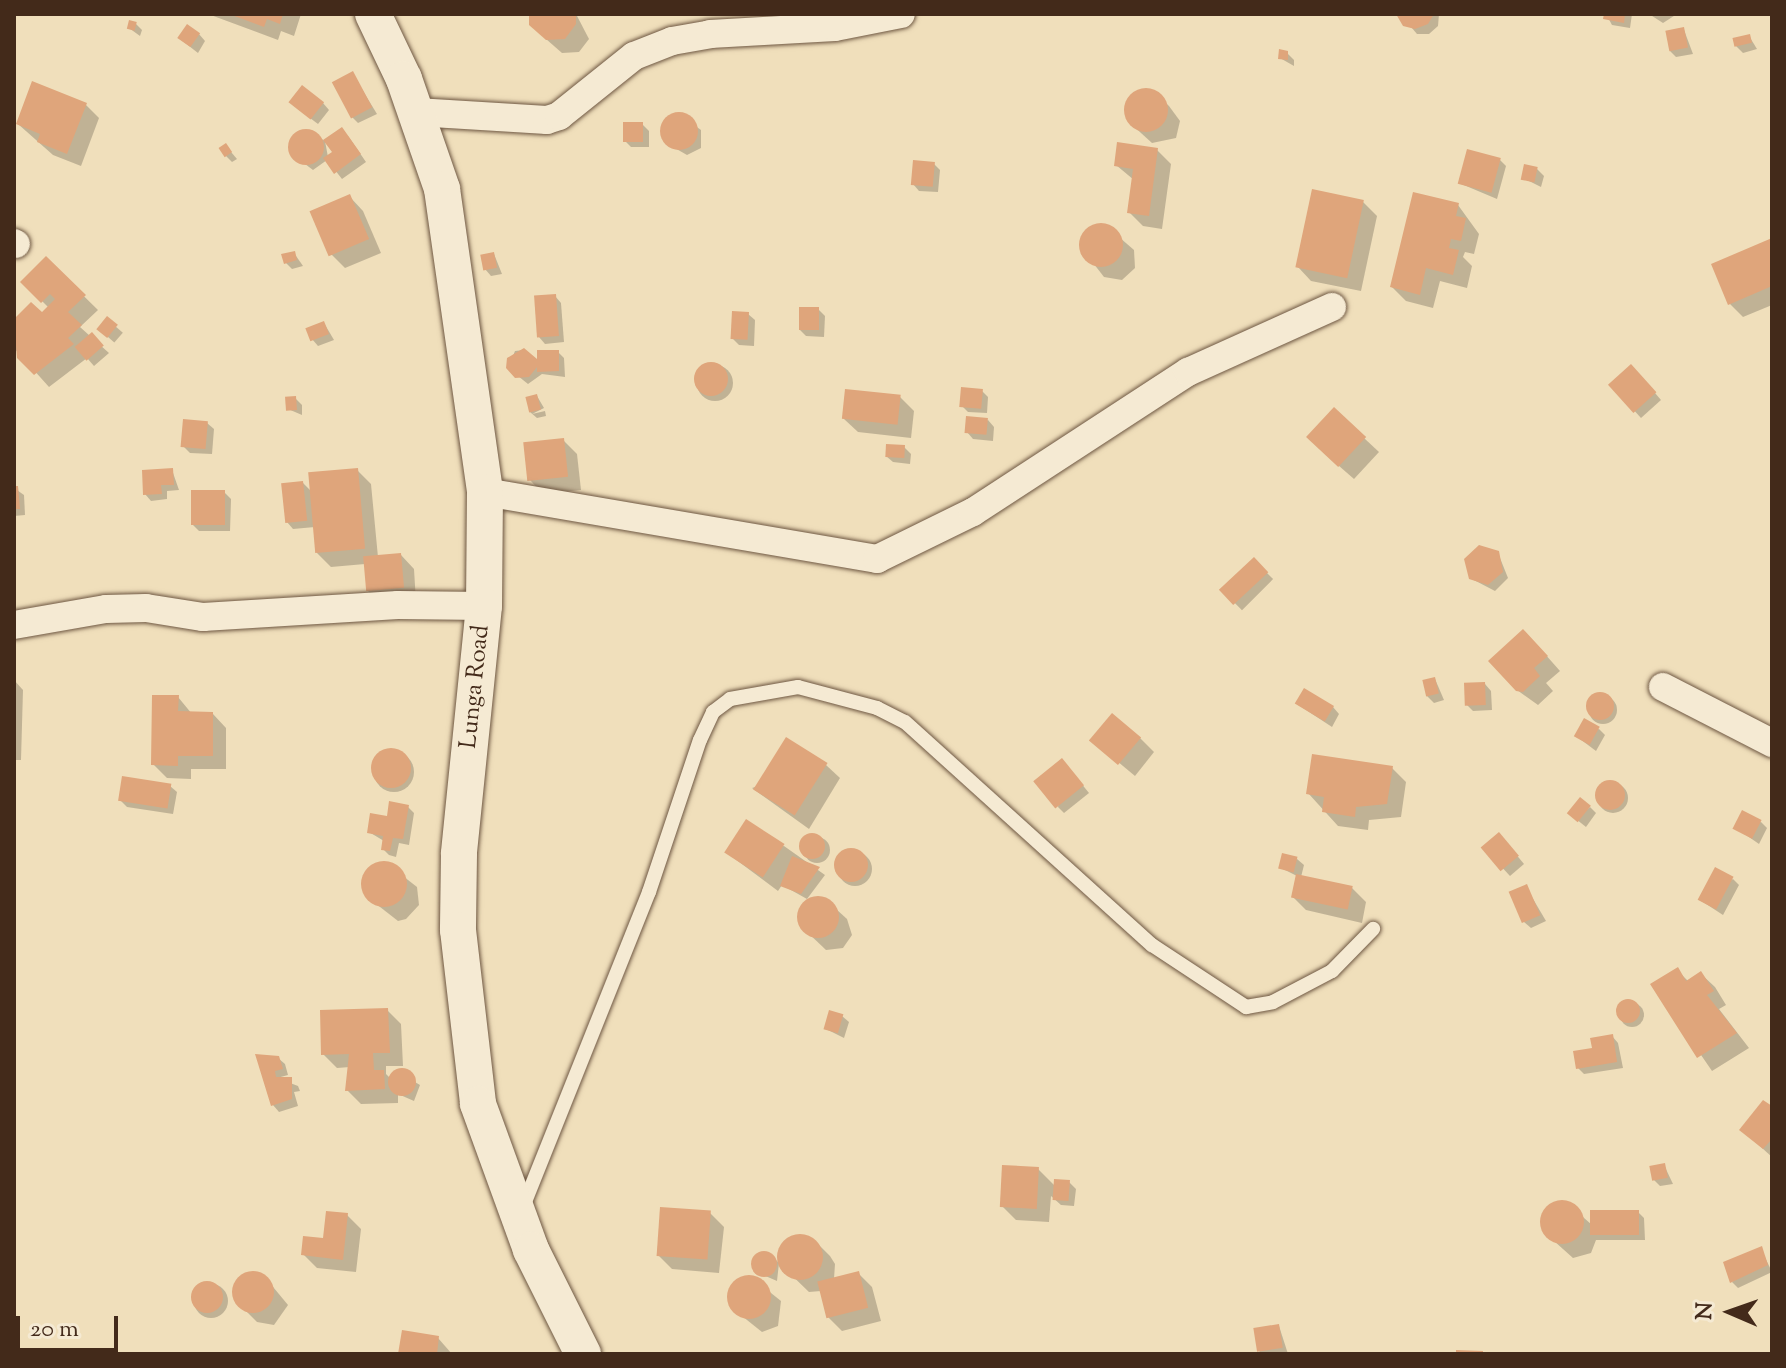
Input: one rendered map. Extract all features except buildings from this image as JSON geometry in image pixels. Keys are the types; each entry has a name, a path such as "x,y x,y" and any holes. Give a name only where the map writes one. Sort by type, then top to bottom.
{"street":[{"name":"Lunga Road","path":"373,14 416,112 442,189 485,492 484,606 459,854 458,930 478,1104 519,1219 583,1354"},
{"path":"416,112 547,120 559,116 634,56 672,41 710,34 835,27 901,14"},
{"path":"485,492 877,559 973,512 1188,372 1332,307"},
{"path":"14,625 106,609 146,608 203,617 398,605 484,606"},
{"path":"1663,687 1772,743"}],"lane":[{"path":"519,1219 649,892 700,740 713,712 730,699 798,687 877,708 905,722 1152,945 1246,1007 1273,1002 1332,971 1373,929"}]}
